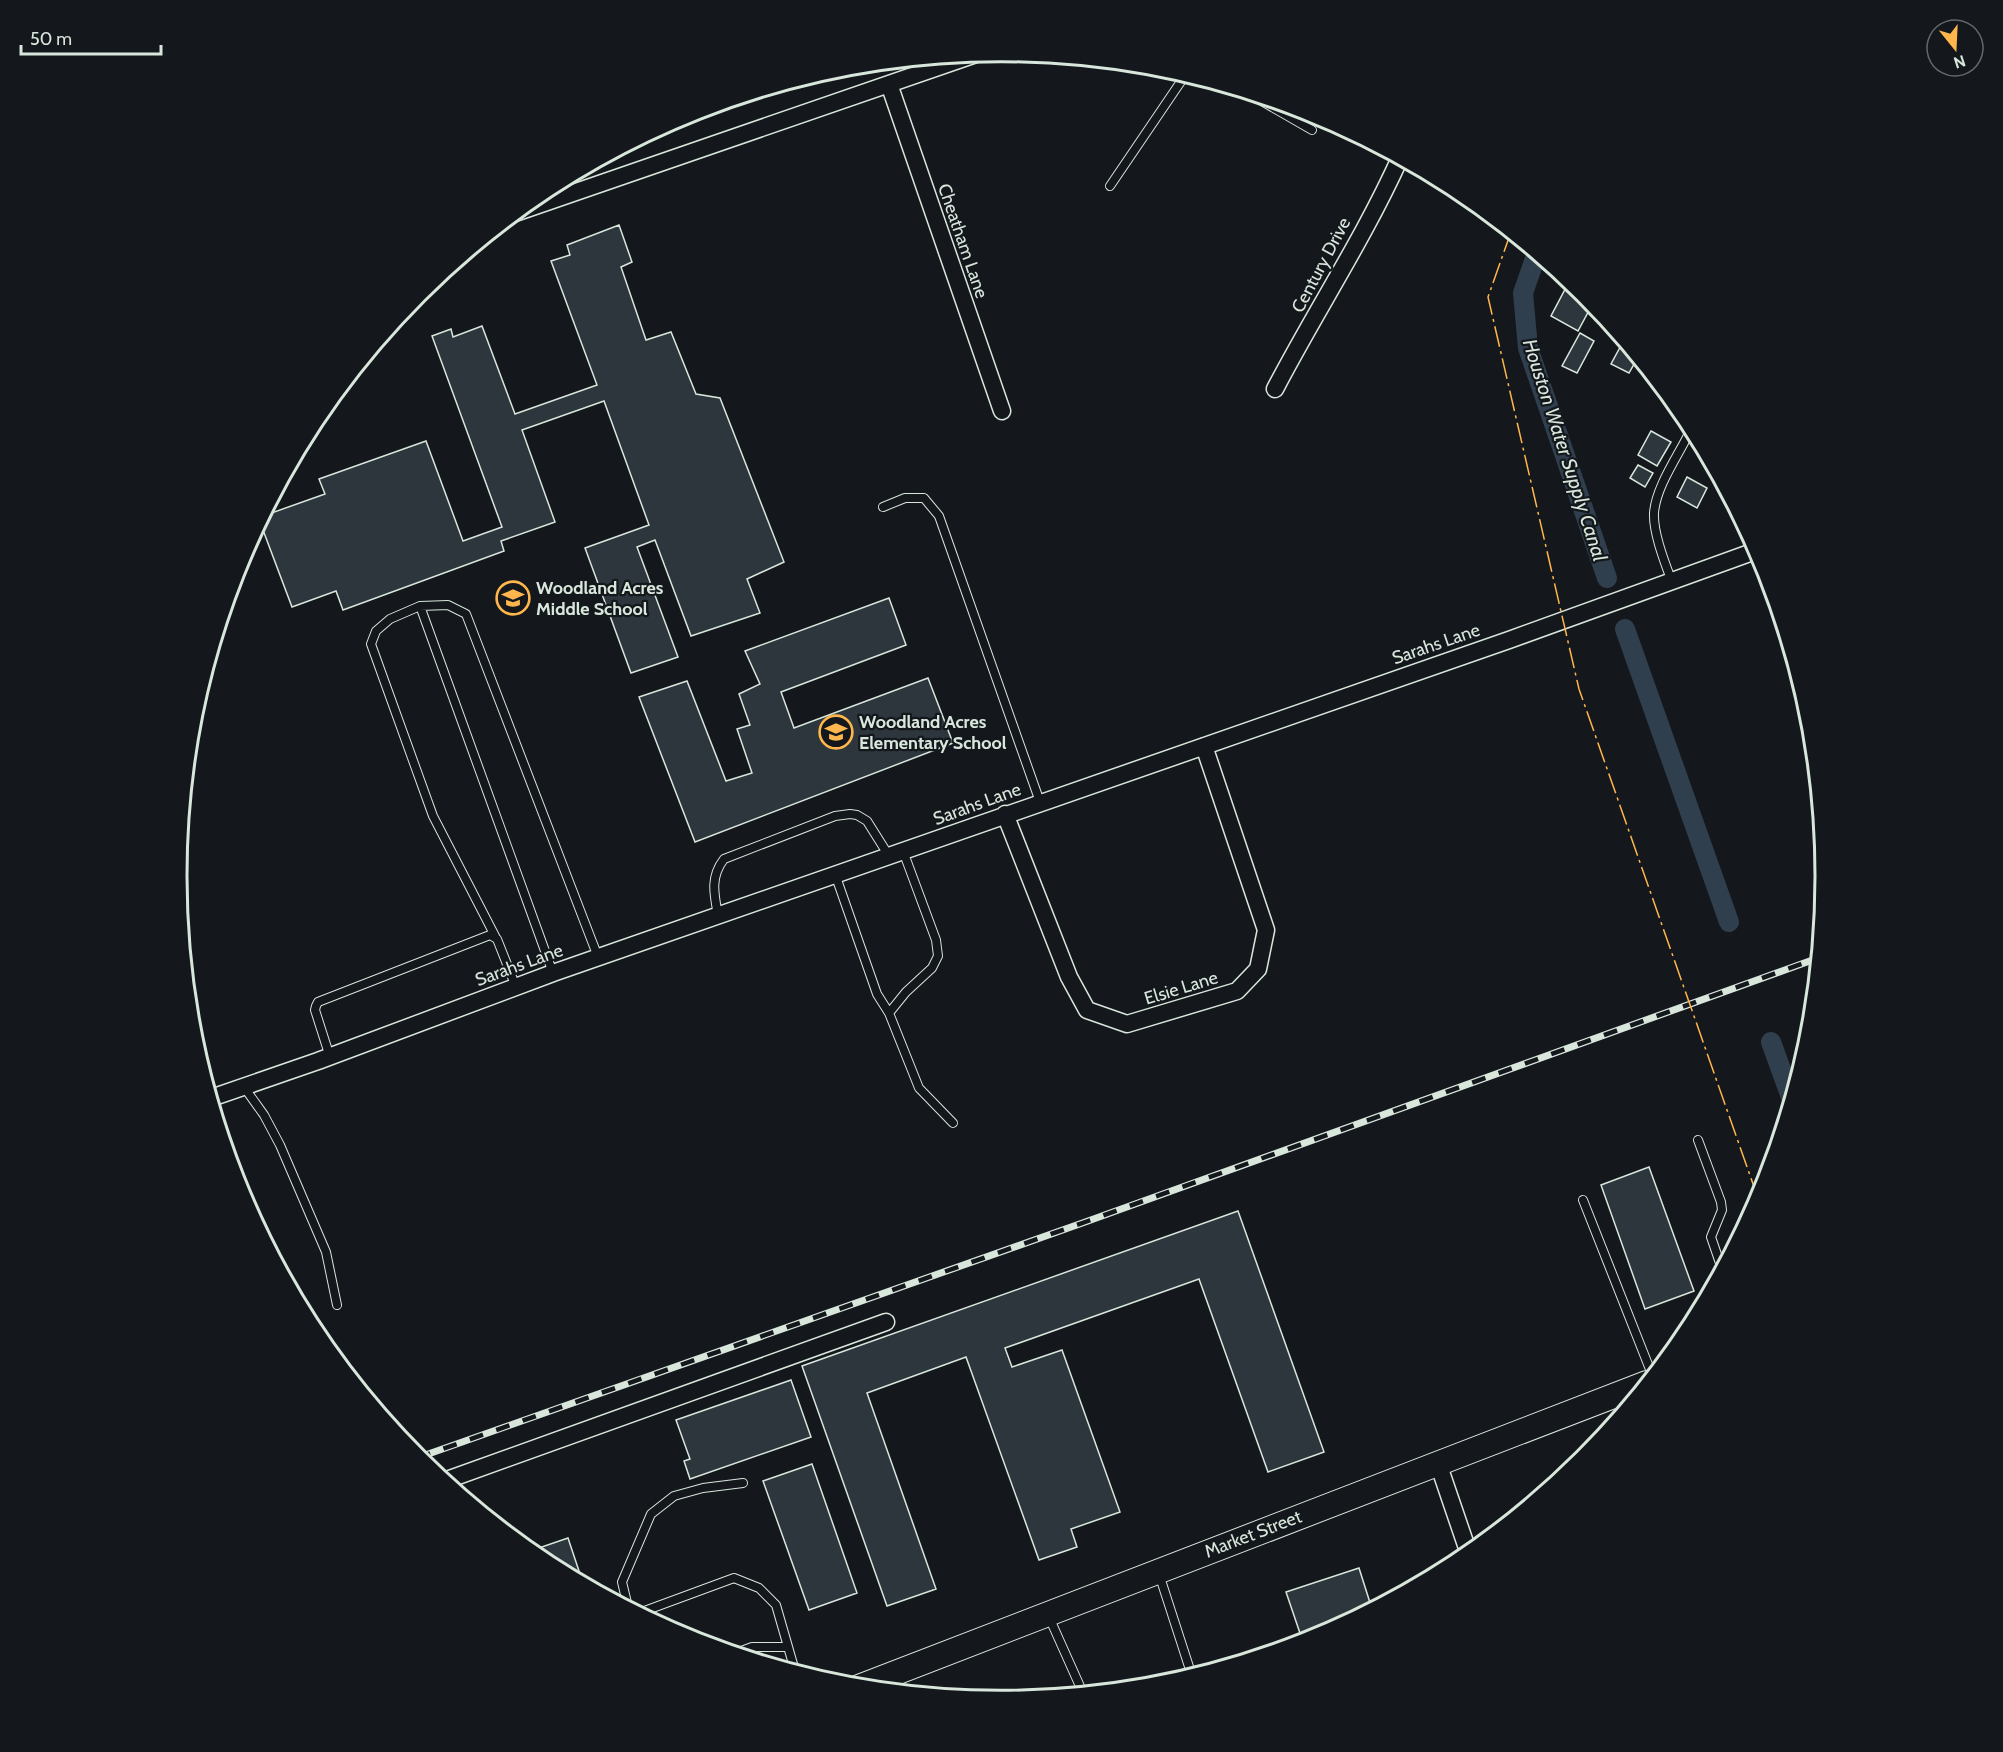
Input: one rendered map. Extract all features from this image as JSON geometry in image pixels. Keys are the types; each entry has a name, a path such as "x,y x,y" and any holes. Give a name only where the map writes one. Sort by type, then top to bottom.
{"main road":[{"name":"Market Street","path":"882,1682 1048,1613 1635,1388"}],"street":[{"path":"542,204 949,63"},
{"name":"Cheatham Lane","path":"889,84 1002,411"},
{"name":"Century Drive","path":"1275,389 1295,350 1314,321 1397,164"},
{"name":"Sarahs Lane","path":"218,1096 330,1057 598,957 1749,553"},
{"name":"Elsie Lane","path":"1005,814 1069,977 1087,1010 1126,1024 1237,991 1258,969 1266,930 1204,746"},
{"path":"452,1477 886,1322"},
{"path":"1438,1463 1466,1545"}],"lane":[{"path":"1110,186 1181,82"},
{"path":"1279,111 1312,130"},
{"path":"1672,582 1660,545 1654,513 1662,484 1687,436"},
{"path":"883,507 905,498 924,498 939,516 1040,802"},
{"path":"516,987 495,936 433,816 371,644 376,631 390,619 420,606 448,604 466,614 598,957"},
{"path":"420,606 553,973"},
{"path":"718,915 713,883 716,868 724,859 835,816 857,815 867,821 896,853 936,940 938,956 932,968 906,992 889,1013"},
{"path":"835,874 877,994 889,1013 919,1089 953,1123"},
{"path":"330,1057 315,1011 318,1002 490,935 495,936"},
{"path":"244,1087 264,1115 280,1144 326,1252 337,1305"},
{"path":"1698,1140 1721,1202 1722,1210 1711,1237 1719,1260"},
{"path":"1582,1200 1650,1369"},
{"path":"626,1599 622,1582 651,1514 674,1496 703,1488 743,1483"},
{"path":"1158,1571 1189,1668"},
{"path":"648,1610 734,1578 759,1587 776,1605 792,1663"},
{"path":"1048,1613 1080,1687"},
{"path":"747,1649 787,1647"}],"building":[{"path":"619,225 632,262 621,267 646,340 671,332 696,394 720,398 784,562 747,579 760,613 691,636 655,540 637,547 678,657 631,673 585,548 649,525 604,401 522,430 555,522 501,541 504,551 343,610 336,591 292,607 264,532 273,513 325,494 319,479 426,441 463,541 502,527 432,336 451,329 453,337 482,326 515,414 597,385 551,261 570,255 567,245"},
{"path":"1565,289 1588,312 1578,331 1551,316"},
{"path":"1580,333 1594,341 1577,373 1562,366"},
{"path":"1620,347 1634,364 1629,373 1611,364"},
{"path":"1651,431 1671,442 1657,466 1638,455"},
{"path":"1638,465 1653,473 1645,487 1630,478"},
{"path":"1687,477 1707,488 1697,508 1677,497"},
{"path":"889,598 906,645 781,692 794,728 928,678 953,743 695,842 639,697 687,681 726,781 752,773 737,729 750,725 739,694 760,684 745,651"},
{"path":"1649,1167 1694,1291 1645,1309 1601,1185"},
{"path":"1238,1211 1324,1452 1268,1472 1199,1279 1005,1348 1012,1367 1062,1350 1120,1512 1071,1529 1077,1547 1039,1560 966,1357 867,1393 936,1589 887,1606 802,1366"},
{"path":"791,1380 811,1437 690,1479 684,1461 690,1459 676,1420"},
{"path":"812,1464 857,1593 809,1610 763,1481"},
{"path":"568,1538 579,1572 549,1553 541,1547"},
{"path":"1359,1568 1370,1603 1300,1633 1286,1592"}],"waterway":[{"name":"Houston Water Supply Canal","path":"1534,260 1523,293 1528,348 1607,578"},
{"name":"Houston Water Supply Canal","path":"1625,629 1729,922"},
{"name":"Houston Water Supply Canal","path":"1771,1042 1788,1088"}],"railway":[{"path":"428,1454 1088,1221 1811,961"}],"power":[{"path":"1508,239 1488,297 1579,689 1754,1187"}],"place":[{"name":"Woodland Acres Middle School","path":"513,598"},
{"name":"Woodland Acres Elementary School","path":"836,732"}]}
